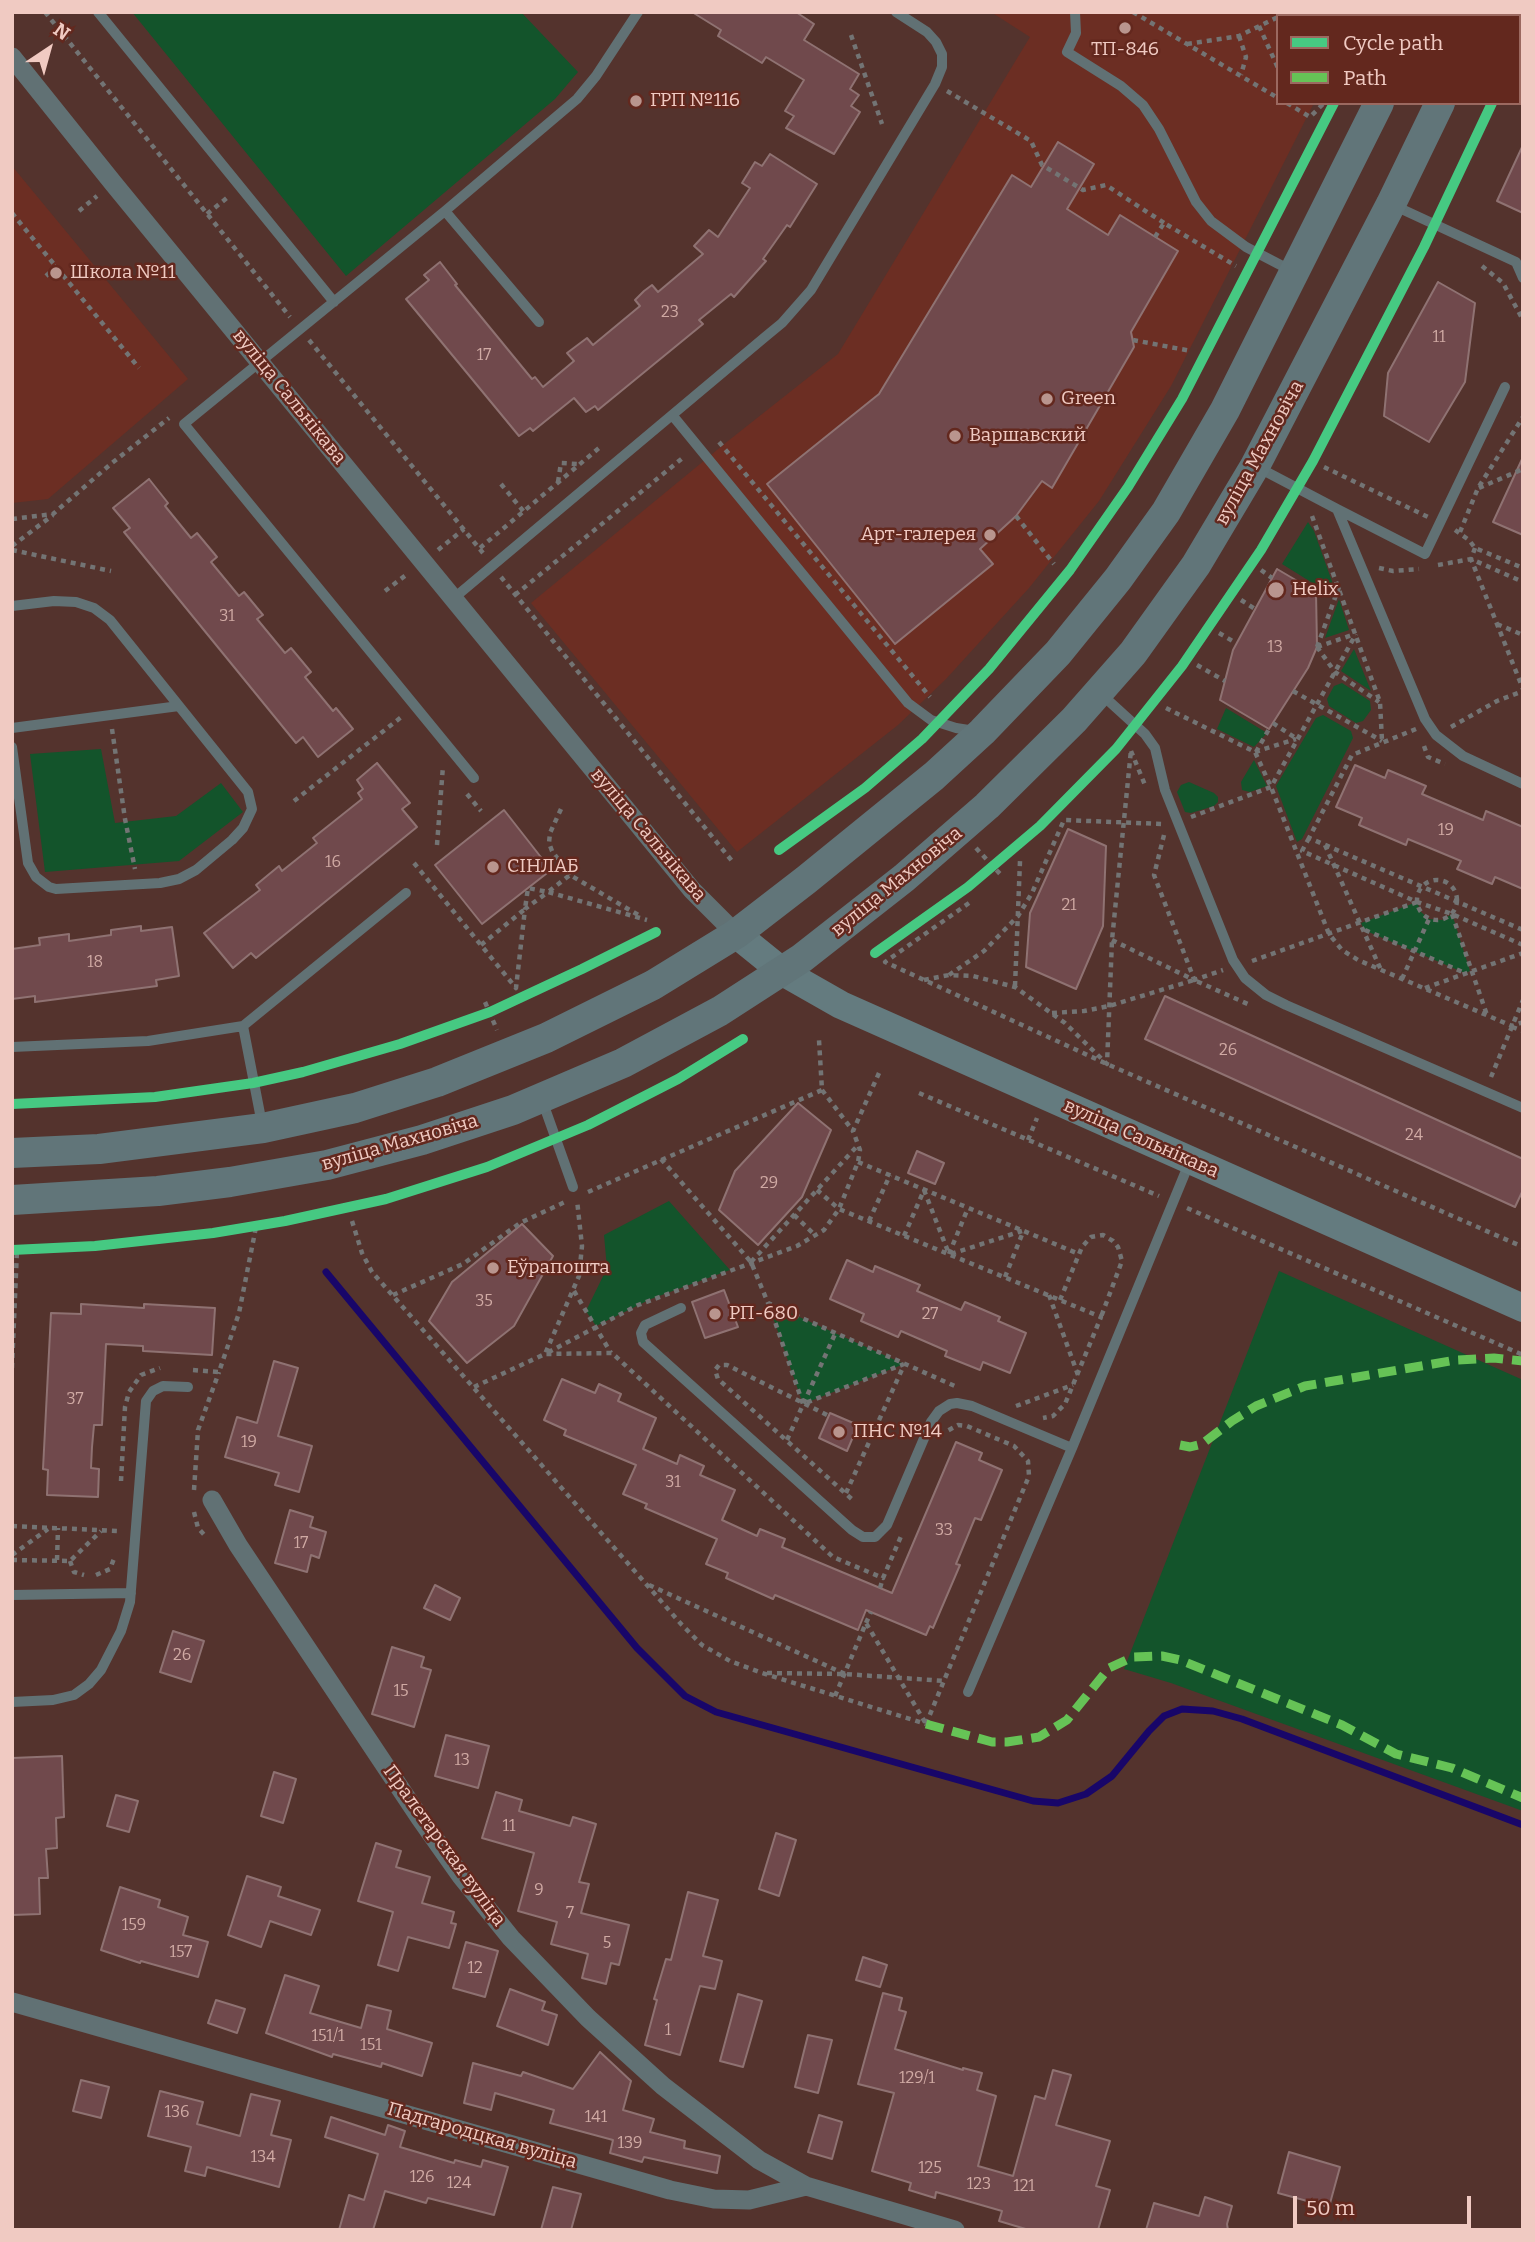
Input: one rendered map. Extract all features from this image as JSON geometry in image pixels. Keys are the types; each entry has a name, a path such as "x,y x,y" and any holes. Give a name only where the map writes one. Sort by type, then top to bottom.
{"main road":[{"path":"12,1153 99,1149 262,1128 331,1114 396,1096 495,1060 575,1024 653,985 736,934 913,793 982,732 1079,629 1151,535 1210,438 1378,105"},
{"name":"вуліца Махновіча","path":"12,1200 158,1191 295,1171 422,1140 541,1099 674,1037 783,972 960,831 1024,771 1100,692 1133,653 1196,565 1255,466 1391,204 1439,105"}],"street":[{"name":"вуліца Сальнікава","path":"12,57 692,890 736,934 783,972 841,1005 1523,1308"},
{"name":"Пралетарская вуліца","path":"203,1496 420,1818 461,1876 511,1938 596,2026 663,2086 759,2160 806,2186"},
{"name":"Падгародцкая вуліца","path":"12,2002 670,2190 714,2199 749,2200 806,2186"},
{"path":"806,2186 954,2230"}],"lane":[{"path":"98,12 334,302"},
{"path":"474,778 184,424 445,212 577,99 596,76 638,12"},
{"path":"454,598 782,323 806,297 935,84 942,67 942,54 936,42 927,32 896,12"},
{"path":"1075,12 1076,33 1067,52 1121,86 1143,105 1159,129 1196,202 1211,221 1246,247 1295,273"},
{"path":"1391,204 1516,262 1523,278"},
{"path":"445,212 539,322"},
{"path":"1255,466 1425,554 1505,387"},
{"path":"673,416 908,703 923,716 939,723 982,732"},
{"path":"1337,509 1422,711 1436,736 1463,756 1523,784"},
{"path":"12,606 65,600 94,608 117,628 248,792 251,809 247,822 238,834 197,870 171,881 56,889 36,877 28,863 12,747"},
{"path":"1100,692 1152,742 1164,790 1236,967 1251,985 1266,995 1523,1108"},
{"path":"12,729 179,706"},
{"path":"12,1047 148,1041 243,1026 406,893"},
{"path":"243,1026 262,1128"},
{"path":"541,1099 575,1192"},
{"path":"968,1692 1191,1161"},
{"path":"681,1308 645,1325 641,1333 643,1342 863,1537 875,1537 884,1530 931,1422 939,1411 950,1404 965,1404 1072,1448"},
{"path":"12,1702 74,1695 89,1684 101,1670 121,1631 131,1593 146,1401 153,1391 163,1386 188,1387"},
{"path":"12,1595 131,1593"}],"path":[{"path":"45,12 732,861"},
{"path":"1133,12 1276,97"},
{"path":"1186,44 1240,36 1276,18"},
{"path":"1259,26 1276,64"},
{"path":"851,35 882,124"},
{"path":"1240,36 1246,57 1241,75"},
{"path":"935,84 1031,141 1042,164 1083,190 1106,185 1236,266"},
{"path":"1294,106 1310,117 1329,106"},
{"path":"12,213 139,368"},
{"path":"1155,237 1164,223"},
{"path":"1474,262 1503,283 1523,320"},
{"path":"46,276 57,266"},
{"path":"1133,341 1191,351"},
{"path":"12,548 176,413"},
{"path":"1460,533 1478,488 1523,417"},
{"path":"515,595 712,433 935,703"},
{"path":"480,548 599,447"},
{"path":"558,482 561,463 579,464"},
{"path":"1324,467 1460,533 1475,548 1523,568"},
{"path":"1478,488 1523,469"},
{"path":"501,484 524,512"},
{"path":"1307,509 1315,520 1324,543 1380,702 1382,741"},
{"path":"12,519 53,514"},
{"path":"1016,516 1054,564"},
{"path":"1324,543 1376,567 1393,571 1424,568"},
{"path":"12,548 111,571"},
{"path":"1422,743 1523,690 1471,559 1475,548"},
{"path":"1436,565 1471,559 1523,582"},
{"path":"1247,571 1254,560"},
{"path":"1261,570 1272,578"},
{"path":"1317,647 1339,587"},
{"path":"1241,600 1255,609"},
{"path":"1496,623 1523,635"},
{"path":"1219,632 1236,643"},
{"path":"1317,647 1356,634"},
{"path":"948,975 984,951 1018,916 1032,893 1064,820 1161,825 1178,822 1272,787 1356,634"},
{"path":"1317,647 1335,672 1380,702"},
{"path":"1197,665 1225,681"},
{"path":"1293,691 1382,741"},
{"path":"1166,708 1255,752 1272,787 1329,934 1336,945 1350,956 1523,1031"},
{"path":"294,801 404,715"},
{"path":"1273,723 1297,739"},
{"path":"112,729 138,884"},
{"path":"1255,752 1269,729"},
{"path":"1296,854 1303,851 1352,755 1417,729"},
{"path":"1255,752 1297,739"},
{"path":"1107,1063 1112,940 1131,750 1146,787"},
{"path":"437,845 443,765"},
{"path":"415,863 516,988 528,888 647,920 570,875 549,843 550,833 561,809"},
{"path":"1156,812 1164,836 1154,875 1195,980"},
{"path":"960,831 1002,876"},
{"path":"1309,838 1523,930"},
{"path":"1325,845 1381,970 1413,984"},
{"path":"1303,851 1417,902 1523,945"},
{"path":"1015,987 1020,861"},
{"path":"481,945 570,875"},
{"path":"1433,880 1445,881 1455,889 1458,901 1452,914 1442,920 1429,919 1421,912 1417,902 1418,891 1422,886 1433,880"},
{"path":"1051,1013 1109,1006 1195,980 1417,902"},
{"path":"969,903 885,962 1523,1247"},
{"path":"1452,914 1468,972 1487,1016"},
{"path":"1402,979 1429,919"},
{"path":"1364,930 1468,972"},
{"path":"1112,940 1227,995"},
{"path":"1423,988 1523,953"},
{"path":"921,980 948,975 983,978 1015,987 1079,1036 1107,1063"},
{"path":"1485,1092 1523,1000"},
{"path":"478,1016 499,1008"},
{"path":"1512,1026 1523,1023"},
{"path":"474,1387 651,1299 797,1246 816,1236 830,1223 839,1209 858,1162 859,1144 853,1131 822,1090 819,1040"},
{"path":"853,1131 879,1073"},
{"path":"393,1294 463,1264 520,1223 575,1192 661,1159 822,1090"},
{"path":"919,1093 1523,1355"},
{"path":"751,1262 859,1144"},
{"path":"661,1159 751,1262 803,1404"},
{"path":"858,1162 1079,1254"},
{"path":"869,1221 890,1175"},
{"path":"817,1190 839,1209 1101,1317"},
{"path":"905,1236 924,1190"},
{"path":"924,1190 949,1254"},
{"path":"545,1354 579,1276 582,1246 575,1192"},
{"path":"949,1254 968,1208"},
{"path":"794,1215 816,1236"},
{"path":"352,1221 367,1263 702,1645 730,1661 762,1673 926,1724"},
{"path":"245,1228 265,1225"},
{"path":"949,1254 1023,1231"},
{"path":"1005,1277 1023,1231"},
{"path":"1037,1418 1045,1418 1060,1410 1074,1385 1120,1269 1121,1253 1114,1241 1103,1235 1096,1235 1086,1241 1060,1300"},
{"path":"12,1368 15,1250 30,1249"},
{"path":"574,1291 612,1353 833,1557 883,1578"},
{"path":"1048,1294 1078,1375"},
{"path":"768,1303 962,1389"},
{"path":"787,1440 835,1334"},
{"path":"545,1354 612,1353"},
{"path":"803,1404 904,1364"},
{"path":"846,1493 904,1364"},
{"path":"827,1415 727,1365 716,1367 715,1374 718,1379 855,1502"},
{"path":"203,1496 198,1430 219,1372"},
{"path":"1018,1413 1008,1409 1074,1385"},
{"path":"926,1724 1027,1483 1030,1468 1024,1455 1014,1446 967,1426 953,1427 942,1438"},
{"path":"880,1588 905,1527"},
{"path":"12,1558 50,1528"},
{"path":"57,1560 58,1528"},
{"path":"12,1558 70,1560 101,1530"},
{"path":"117,1531 117,1542"},
{"path":"70,1560 71,1569 78,1574 97,1575 110,1569 116,1554"},
{"path":"645,1583 845,1674"},
{"path":"835,1696 871,1612"},
{"path":"866,1623 926,1724"},
{"path":"762,1673 845,1674 945,1681"}],"shaded area":[{"path":"991,12 1360,12 1276,14 1276,105 1313,105 1171,386 1099,501 1029,588 946,679 898,725 737,852 531,603 838,354 1030,37"},
{"name":"Школа №11","path":"12,166 188,379 48,499 12,503"}],"green space":[{"path":"132,12 521,12 578,72 555,99 346,276"},
{"path":"1308,522 1314,531 1334,587 1327,592 1282,564"},
{"path":"1339,599 1349,630 1325,638"},
{"path":"1354,649 1371,691 1341,671"},
{"path":"1342,683 1370,701 1371,710 1363,721 1356,723 1329,706 1327,699 1334,686"},
{"path":"1226,708 1267,733 1254,747 1217,729"},
{"path":"1323,715 1351,731 1353,738 1302,839 1297,842 1276,786 1316,718"},
{"path":"101,749 115,823 176,816 221,783 243,812 179,861 45,872 30,754"},
{"path":"1254,760 1267,786 1250,792 1242,790 1241,782"},
{"path":"1189,782 1214,793 1218,802 1214,806 1191,813 1185,812 1177,792 1181,785"},
{"path":"1417,902 1421,912 1429,919 1442,920 1452,914 1470,971 1465,973 1364,930 1361,923"},
{"path":"669,1201 730,1270 651,1299 596,1326 586,1311 607,1268 604,1235"},
{"path":"1279,1271 1523,1380 1523,1811 1171,1683 1124,1669"},
{"path":"768,1303 904,1364 803,1404"}],"building":[{"path":"692,12 796,12 814,24 804,40 859,74 850,89 859,95 851,106 860,112 834,154 786,128 794,116 785,111 804,80 766,57 762,63 718,36 721,30"},
{"name":"Варшавский","path":"1058,142 1094,164 1067,209 1108,235 1120,215 1178,251 1131,332 1134,347 1052,488 1042,481 1016,516 980,549 993,564 895,644 767,484 879,394 1012,175 1031,187"},
{"path":"1523,145 1523,213 1497,201"},
{"path":"770,154 817,184 790,227 787,225 763,259 766,261 734,297 731,294 699,320 703,324 598,410 595,406 586,412 574,398 533,431 530,428 519,436 406,299 429,280 424,275 440,262 457,284 455,285 532,379 535,377 543,387 574,361 567,353 587,338 593,345 640,306 635,300 644,291 652,285 658,292 703,254 694,246 709,230 718,237 750,188 742,183 755,162 762,166"},
{"path":"1438,282 1475,303 1465,382 1429,442 1384,416 1388,373"},
{"path":"1523,457 1523,535 1493,522"},
{"path":"149,479 168,503 165,506 191,538 197,533 217,557 211,562 239,596 244,592 263,615 257,619 285,653 291,648 311,672 305,677 333,711 336,708 353,729 318,757 303,737 296,743 124,532 130,528 113,508"},
{"path":"1277,569 1316,592 1317,647 1308,668 1269,729 1220,700 1233,650"},
{"path":"377,763 410,803 402,809 417,827 256,958 251,953 233,968 204,933 260,890 256,885 279,866 282,871 317,843 313,838 362,799 358,793 363,789 357,780"},
{"path":"1355,765 1385,778 1388,770 1426,786 1422,794 1483,820 1486,811 1523,827 1523,889 1495,877 1492,884 1457,869 1461,861 1408,839 1406,845 1359,825 1362,818 1336,807"},
{"name":"СІНЛАБ","path":"504,810 551,870 482,924 435,865"},
{"path":"1068,829 1106,846 1103,926 1076,989 1026,967 1030,913"},
{"path":"141,926 141,931 172,927 179,976 156,980 157,986 35,1002 35,996 12,999 12,949 40,945 39,938 69,934 69,941 111,935 111,930"},
{"path":"1165,996 1523,1159 1523,1190 1515,1207 1145,1039"},
{"path":"798,1103 831,1130 802,1197 758,1245 719,1210 735,1171"},
{"path":"917,1151 944,1163 935,1184 908,1173"},
{"path":"522,1224 553,1256 514,1326 467,1363 429,1321 452,1282"},
{"path":"847,1260 873,1272 875,1266 920,1285 917,1291 961,1310 965,1302 1000,1317 998,1321 1026,1333 1010,1373 983,1362 980,1370 945,1356 947,1351 901,1331 898,1337 861,1321 864,1314 830,1299"},
{"name":"РП-680","path":"724,1290 738,1327 705,1338 692,1302"},
{"path":"81,1304 144,1308 144,1304 215,1308 212,1355 143,1351 143,1346 106,1344 102,1425 94,1425 92,1447 91,1468 99,1469 98,1497 47,1495 48,1470 43,1469 51,1313 81,1314"},
{"path":"274,1361 298,1368 278,1436 312,1446 299,1492 275,1485 279,1473 225,1457 237,1417 257,1423"},
{"path":"562,1379 595,1393 599,1384 621,1394 618,1401 656,1418 643,1449 677,1464 680,1455 704,1466 700,1475 735,1490 722,1520 757,1536 760,1529 785,1539 782,1547 892,1593 956,1442 982,1453 979,1460 1002,1470 981,1520 975,1518 956,1564 960,1565 933,1628 930,1626 926,1635 866,1610 858,1630 775,1595 773,1599 726,1578 728,1573 706,1564 717,1539 645,1508 647,1504 623,1494 636,1465 564,1435 566,1430 544,1420"},
{"name":"ПНС №14","path":"830,1413 858,1425 847,1451 819,1438"},
{"path":"290,1510 313,1517 310,1527 326,1532 319,1558 311,1555 307,1572 275,1563"},
{"path":"435,1585 460,1598 450,1620 424,1608"},
{"path":"173,1631 204,1641 191,1682 160,1672"},
{"path":"392,1647 424,1657 421,1667 431,1670 414,1727 372,1714"},
{"path":"446,1735 489,1746 478,1788 435,1776"},
{"path":"62,1756 64,1817 56,1818 57,1848 46,1849 48,1878 39,1878 40,1914 12,1915 12,1758"},
{"path":"274,1772 296,1779 283,1823 261,1816"},
{"path":"496,1792 522,1800 519,1811 570,1826 573,1817 596,1824 579,1882 589,1884 581,1913 629,1925 619,1965 611,1963 606,1984 582,1978 588,1954 551,1944 557,1922 518,1911 534,1853 482,1838"},
{"path":"116,1795 138,1801 129,1832 107,1826"},
{"path":"776,1833 796,1840 779,1896 759,1889"},
{"path":"376,1843 401,1851 396,1867 430,1877 422,1903 454,1912 451,1923 456,1924 449,1948 408,1937 398,1971 378,1965 393,1912 358,1901"},
{"path":"247,1876 281,1887 278,1896 320,1910 311,1935 270,1921 261,1947 228,1935"},
{"path":"120,1887 160,1900 158,1907 188,1917 183,1935 208,1942 198,1977 101,1950"},
{"path":"688,1892 718,1900 703,1956 722,1961 715,1989 700,1986 680,2055 645,2045 657,2000 654,1999 666,1959 671,1960"},
{"path":"466,1942 498,1951 485,1997 453,1988"},
{"path":"863,1957 887,1965 880,1987 856,1980"},
{"path":"285,1975 319,1986 310,2013 361,2028 367,2005 391,2011 387,2029 432,2043 422,2076 382,2063 381,2067 333,2054 332,2057 266,2033"},
{"path":"510,1989 545,2002 542,2010 557,2015 548,2045 497,2026"},
{"path":"883,1993 902,1998 899,2010 906,2012 895,2049 963,2070 982,2073 977,2090 996,2096 978,2166 1013,2176 1035,2096 1045,2099 1053,2070 1071,2075 1056,2125 1110,2141 1096,2186 1110,2190 1098,2230 1029,2230 999,2221 1002,2211 936,2192 935,2198 909,2190 911,2183 872,2171 894,2093 858,2084"},
{"path":"738,1994 762,2001 743,2067 720,2061"},
{"path":"216,2000 245,2009 237,2033 208,2023"},
{"path":"808,2035 832,2040 818,2093 795,2087"},
{"path":"600,2052 631,2081 623,2110 654,2119 650,2132 685,2141 684,2148 720,2156 717,2173 644,2157 642,2162 610,2153 613,2140 550,2123 554,2110 495,2093 491,2110 464,2103 473,2063 521,2076 523,2072 573,2089"},
{"path":"81,2080 109,2087 101,2118 73,2111"},
{"path":"160,2091 203,2102 197,2124 240,2136 251,2094 280,2101 271,2135 291,2140 279,2187 207,2167 205,2176 185,2171 191,2147 148,2136"},
{"path":"819,2115 842,2122 832,2159 808,2152"},
{"path":"331,2117 385,2135 388,2125 405,2131 400,2147 454,2163 455,2160 481,2167 483,2160 508,2167 494,2215 428,2198 426,2203 385,2191 373,2230 339,2230 349,2195 364,2200 378,2154 325,2137"},
{"path":"1289,2152 1340,2167 1329,2207 1278,2193"},
{"path":"553,2187 581,2194 571,2230 541,2230"},
{"path":"1205,2197 1232,2206 1228,2230 1146,2230 1154,2203 1199,2216"}],"waterway":[{"path":"326,1272 637,1648 685,1696 716,1712 1033,1801 1058,1803 1086,1794 1112,1776 1164,1716 1182,1709 1213,1711 1242,1719 1523,1825"}],"marked path":[{"path":"1180,1445 1190,1447 1202,1444 1256,1406 1305,1386 1456,1360 1494,1358 1523,1361"},
{"path":"926,1724 992,1742 1039,1737 1067,1720 1109,1668 1133,1657 1162,1656 1180,1660 1342,1725 1396,1754 1452,1768 1523,1798"}],"cycle path":[{"path":"779,850 865,788 922,739 989,669 1070,570 1128,487 1182,399 1333,105"},
{"path":"875,953 968,887 1040,826 1116,749 1182,666 1261,550 1313,461 1424,247 1491,105"},
{"path":"12,1104 155,1097 253,1083 303,1072 400,1044 490,1012 656,932"},
{"path":"12,1250 95,1246 213,1233 285,1221 386,1199 487,1167 588,1125 678,1079 743,1039"}],"place":[{"name":"ТП-846","path":"1125,28"},
{"name":"ГРП №116","path":"636,101"},
{"name":"Школа №11","path":"56,273"},
{"name":"Green","path":"1047,399"},
{"name":"Варшавский","path":"955,436"},
{"name":"Арт-галерея","path":"990,535"},
{"name":"Helix","path":"1276,590"},
{"name":"СІНЛАБ","path":"493,867"},
{"name":"Еўрапошта","path":"493,1268"},
{"name":"РП-680","path":"715,1314"},
{"name":"ПНС №14","path":"839,1432"}]}
